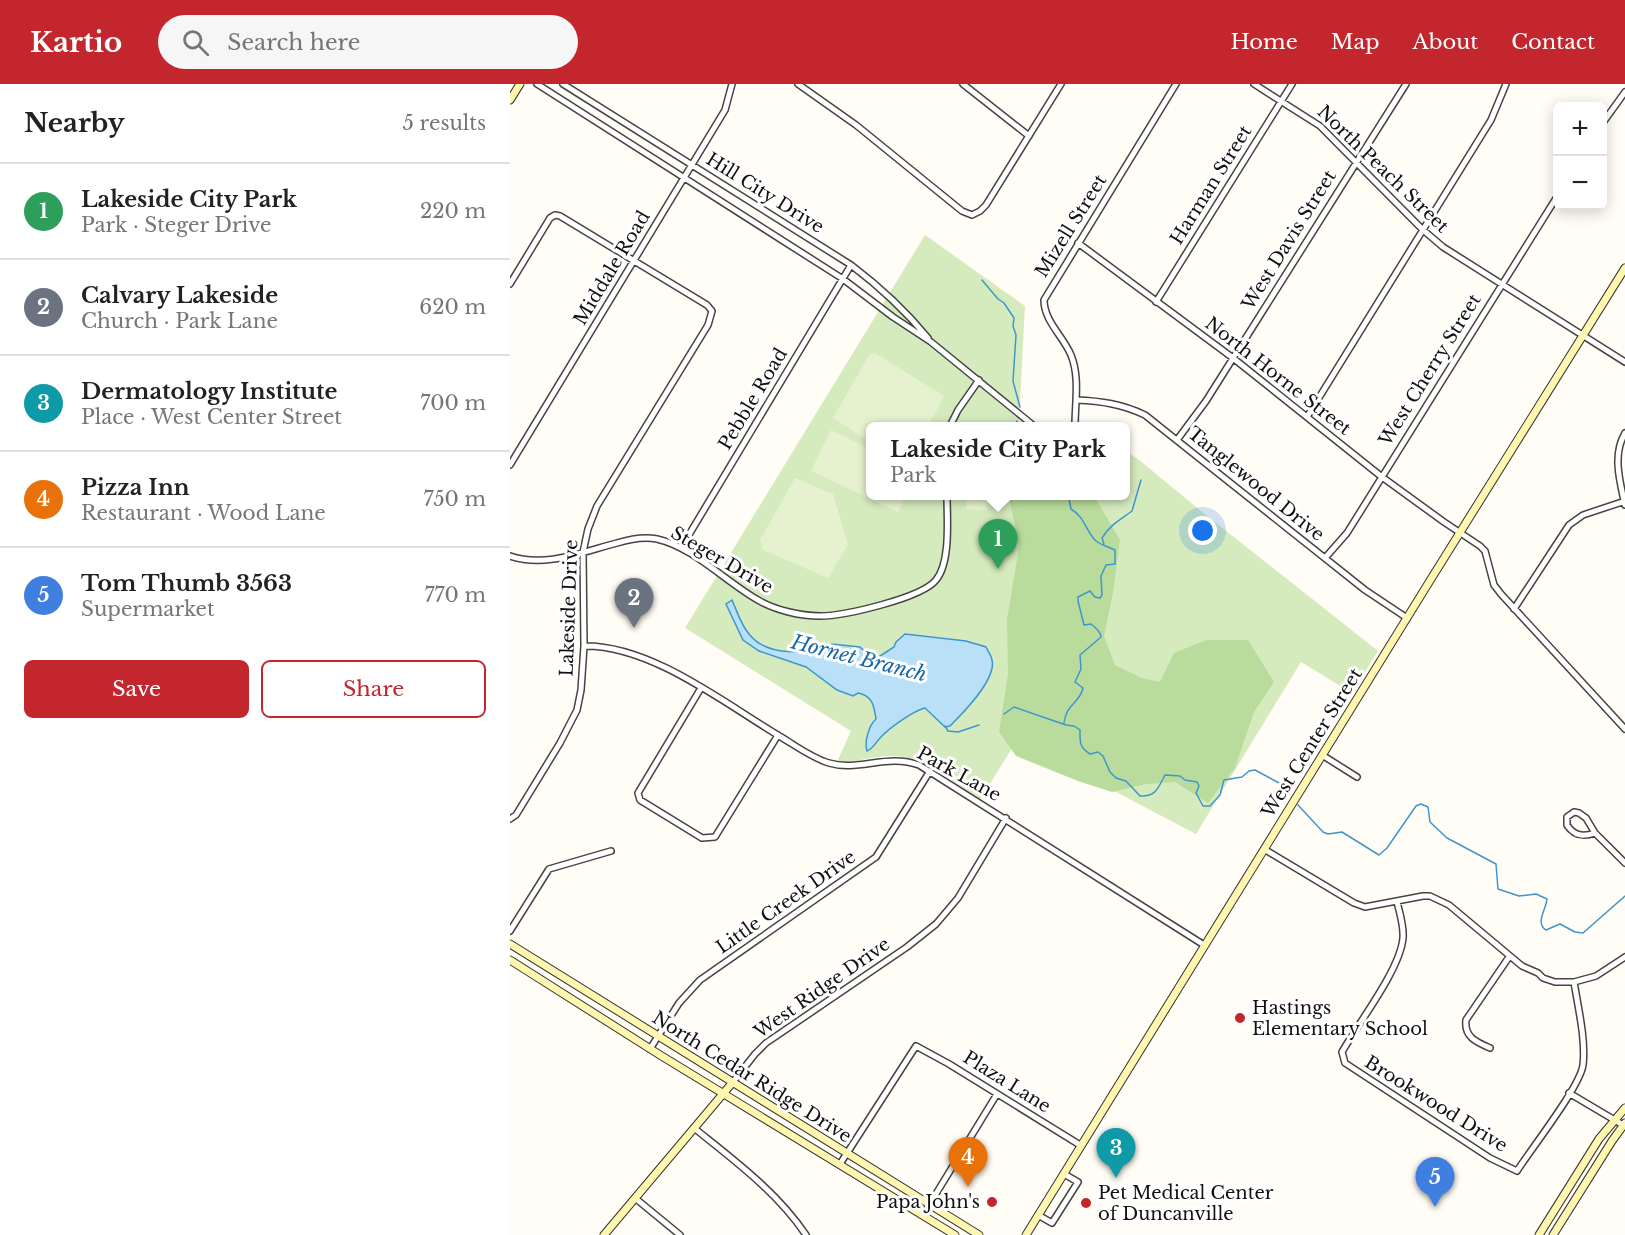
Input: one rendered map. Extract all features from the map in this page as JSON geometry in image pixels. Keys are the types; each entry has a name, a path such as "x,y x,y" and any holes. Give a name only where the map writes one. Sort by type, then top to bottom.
{"main road":[{"path":"510,100 519,84"},
{"name":"West Center Street","path":"1026,1235 1625,268"},
{"name":"North Cedar Ridge Drive","path":"510,944 979,1235"},
{"name":"North Cedar Ridge Drive","path":"510,960 650,1049 955,1235"},
{"name":"West Ridge Drive","path":"604,1235 733,1082"},
{"path":"1539,1235 1586,1158 1614,1119 1625,1108"},
{"path":"1553,1235 1624,1124"}],"street":[{"name":"Hill City Drive","path":"537,84 843,279 931,342 1029,422"},
{"name":"Hill City Drive","path":"563,84 851,266 890,296 931,342"},
{"name":"Middale Road","path":"510,465 725,110 732,84"},
{"path":"798,84 856,125 962,211 972,215 980,212 986,205 1061,84"},
{"path":"963,84 1029,136"},
{"name":"Mizell Street","path":"1075,422 1076,376 1072,356 1046,313 1044,300 1176,84"},
{"name":"North Peach Street","path":"1254,84 1320,126 1422,230 1443,247 1625,362"},
{"name":"Harman Street","path":"1156,302 1292,84"},
{"name":"West Davis Street","path":"1177,440 1206,401 1406,84"},
{"path":"1307,417 1491,120 1506,84"},
{"path":"562,100 569,88"},
{"path":"1607,117 1625,92"},
{"name":"West Cherry Street","path":"1325,558 1347,532 1553,201"},
{"path":"510,284 550,218 555,215 633,262"},
{"name":"North Horne Street","path":"1078,243 1233,358 1382,477 1485,551 1494,585 1625,729"},
{"name":"Lakeside Drive","path":"510,819 516,815 543,772 577,710 581,690 584,646 583,552 588,529 597,506 708,325 712,311 707,305 633,262"},
{"name":"Pebble Road","path":"681,548 851,266"},
{"path":"952,422 979,380"},
{"name":"Tanglewood Drive","path":"1076,400 1107,402 1145,415 1371,594 1407,618"},
{"path":"1514,609 1569,525 1583,515 1625,503 1617,458 1618,447 1625,433"},
{"name":"Steger Drive","path":"510,556 520,560 556,560 634,538 655,538 681,548 758,600 772,606 801,614 820,616 845,613 901,599 922,591 936,581 944,567 947,500"},
{"name":"Park Lane","path":"584,646 624,650 648,660 701,688 802,750 834,764 850,765 896,760 908,761 930,771 1204,945"},
{"path":"701,688 638,793 640,800 670,820 702,838 715,837 778,735"},
{"path":"1322,755 1357,777"},
{"name":"Little Creek Drive","path":"650,1049 679,1003 700,980 876,857 930,771"},
{"path":"1595,833 1578,835 1569,828 1567,817 1574,812 1579,813 1625,863"},
{"name":"West Ridge Drive","path":"733,1082 766,1043 907,947 936,924 958,897 1006,818"},
{"path":"1264,849 1354,903 1365,907 1430,896 1465,916 1509,957 1543,978 1555,982 1574,982 1596,976 1625,957"},
{"path":"510,931 549,869 611,851"},
{"name":"Brookwood Drive","path":"1397,902 1403,939 1396,965 1342,1052 1345,1063 1490,1158 1517,1171 1569,1093 1583,1066 1581,1025 1574,982"},
{"path":"1490,1048 1477,1043 1469,1036 1465,1029 1466,1020 1509,957"},
{"name":"Plaza Lane","path":"848,1153 916,1046 1080,1145"},
{"path":"1569,1093 1624,1124"},
{"path":"923,1215 997,1094"},
{"path":"694,1128 756,1178 783,1204 806,1235"},
{"path":"840,1164 848,1153"},
{"path":"1038,1215 1052,1223 1078,1182 1064,1174"},
{"path":"635,1198 680,1235"}],"green space":[{"path":"925,235 1025,306 1019,420 1021,422 866,422 866,500 1130,500 1130,454 1378,651 1352,693 1301,662 1196,834 1017,740 980,800 939,772 905,757 886,756 837,762 851,731 685,628"},
{"path":"875,353 944,396 930,422 866,422 866,439 833,418 869,355"},
{"path":"831,430 866,447 866,497 811,471"},
{"path":"795,478 833,494 848,545 828,578 763,550 760,540"},
{"path":"873,500 904,500 898,512"},
{"path":"967,500 988,500 987,510 966,509"},
{"path":"1010,500 1096,500 1120,540 1113,593 1104,636 1115,665 1142,678 1160,682 1174,653 1206,640 1248,640 1274,682 1254,712 1235,768 1208,803 1175,782 1146,784 1112,792 1016,756 999,732 1008,674 1007,620 1019,547"}],"water":[{"path":"732,600 749,634 756,641 775,650 795,652 826,650 832,644 860,647 874,660 894,647 905,634 966,641 986,647 992,658 992,668 978,695 950,726 945,727 925,708 895,725 867,751 868,734 876,719 870,699 863,694 858,693 853,696 837,690 806,667 759,651 743,640 726,604"}],"waterway":[{"path":"982,280 1004,303 1014,318 1013,326 1016,335 1013,381 1020,407"},
{"path":"1104,544 1102,538 1108,530 1132,511 1141,480"},
{"path":"1064,723 1067,712 1083,688 1075,682 1081,669 1080,655 1101,637 1099,631 1091,624 1084,625 1078,597 1090,591 1095,597 1100,598 1102,595 1101,576 1106,565 1115,564 1115,550 1096,541 1076,512 1071,509 1069,500"},
{"name":"Hornet Branch","path":"1004,714 1014,707 1074,726 1080,730 1080,741 1084,749 1090,754 1098,752 1103,756 1110,772 1116,778 1126,781 1140,796 1153,793 1165,775 1180,776 1185,780 1197,782 1199,786 1196,793 1203,806 1210,806 1220,795 1224,780 1242,777 1249,771 1255,770 1281,784 1288,793"},
{"name":"Hornet Branch","path":"945,726 948,731 958,732 979,725"},
{"name":"Hornet Branch","path":"1298,805 1323,832 1328,834 1342,832 1379,855 1387,848 1416,806 1421,804 1428,807 1430,822 1447,838 1496,864 1498,889 1519,896 1536,894 1547,899 1541,920 1546,930 1560,924 1575,932 1583,933 1625,896"}],"place":[{"name":"Lakeside City Park","path":"998,569"},
{"name":"Calvary Lakeside","path":"634,628"},
{"name":"Hastings Elementary School","path":"1240,1018"},
{"name":"Dermatology Institute","path":"1116,1178"},
{"name":"Pizza Inn","path":"968,1187"},
{"name":"Papa John's","path":"992,1202"},
{"name":"Pet Medical Center of Duncanville","path":"1086,1203"},
{"name":"Tom Thumb 3563","path":"1435,1207"}]}
